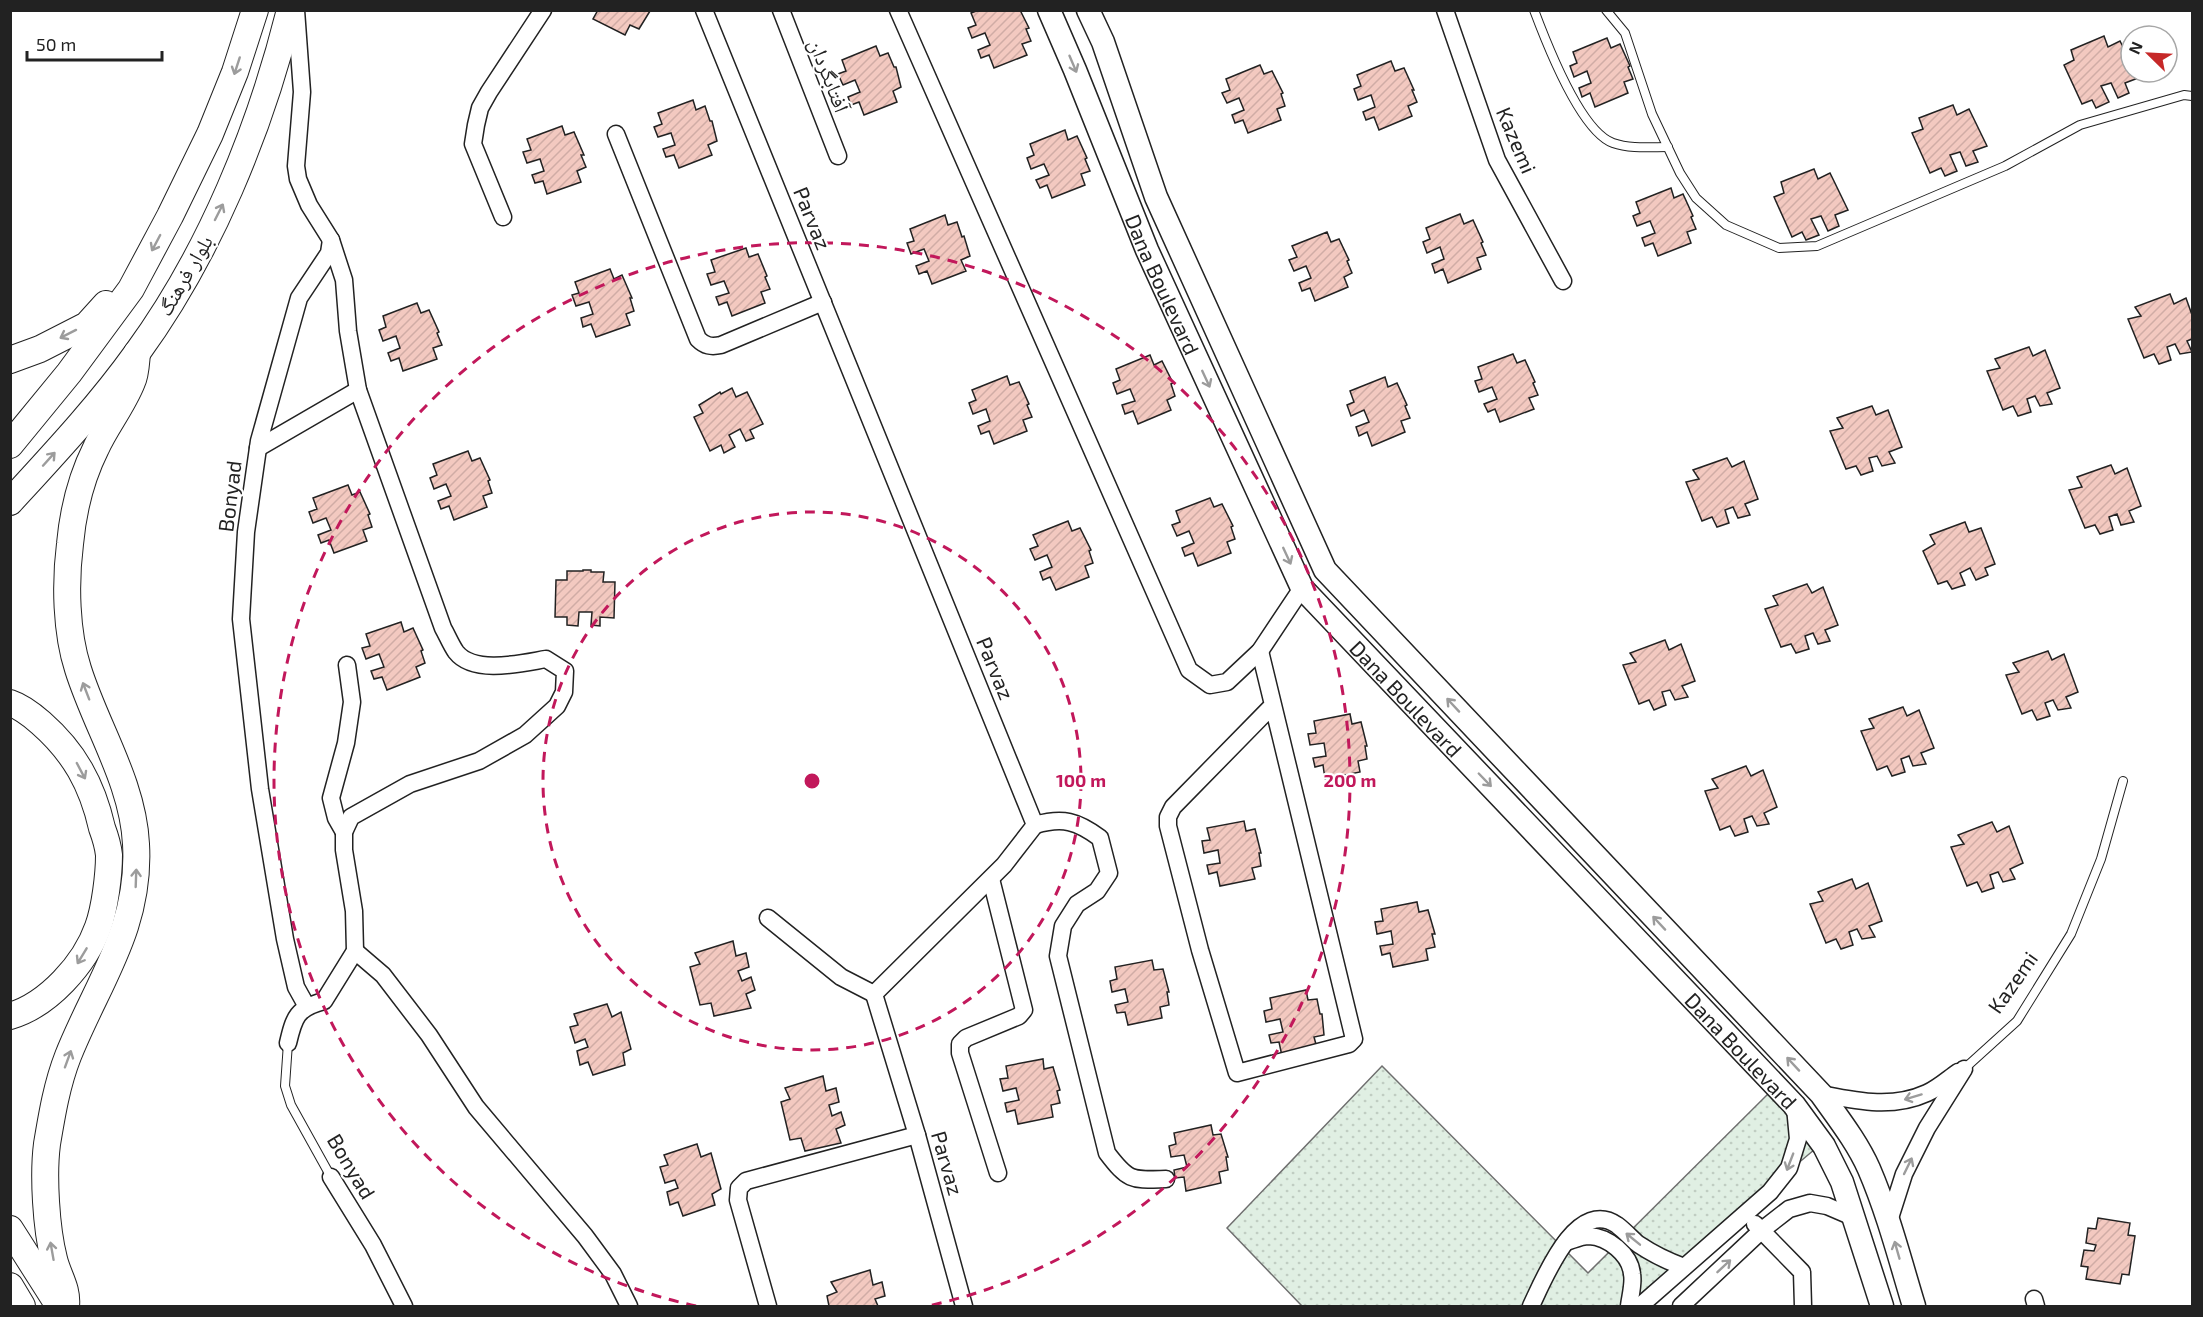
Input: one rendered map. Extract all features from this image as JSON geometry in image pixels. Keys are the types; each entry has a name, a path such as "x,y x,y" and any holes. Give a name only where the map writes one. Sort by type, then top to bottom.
{"main road":[{"name":"بلوار فرهنگ","path":"10,445 69,373 131,289 210,134 236,72 255,10"},
{"name":"بلوار فرهنگ","path":"10,502 74,431 137,353 187,275 231,188 275,70 290,10"},
{"path":"10,360 40,349 87,324 112,297 131,289"},
{"path":"66,1306 67,1294 54,1261 47,1217 47,1148 56,1095 67,1058 112,964 129,920 136,885 136,843 132,815 122,781 78,668 68,623 69,547 76,503 95,449 133,381 137,353"},
{"path":"10,703 38,720 60,740 81,768 100,818 109,854 98,927 80,961 60,986 23,1012 10,1016"},
{"path":"10,1229 59,1306"},
{"path":"10,1287 22,1306"}],"street":[{"path":"288,1042 294,1020 306,1005 324,1001 355,951 354,911 344,850 344,832 351,817 410,784 479,761 525,735 557,706 564,692 565,671 546,659 504,665 476,665 457,654 443,627 358,390 348,331 344,280 332,240 309,205 298,179 296,166 302,92 296,10"},
{"path":"503,217 473,144 476,124 480,108 489,92 543,10"},
{"name":"Parvaz","path":"704,10 1035,825"},
{"name":"آفتابگردان","path":"781,10 838,156"},
{"path":"897,10 1189,670 1210,685 1227,682 1260,651 1302,588"},
{"name":"Dana Boulevard","path":"1049,10 1076,70 1147,250 1302,588 1794,1105 1824,1146 1842,1182 1882,1306"},
{"name":"Dana Boulevard","path":"1088,10 1103,42 1156,197 1325,570 1821,1094 1869,1167 1889,1221 1914,1306"},
{"name":"Kazemi","path":"1445,10 1497,160 1563,282"},
{"path":"616,134 698,339 703,344 721,345 823,302"},
{"name":"Bonyad","path":"306,1005 296,987 285,939 260,789 242,619 246,532 258,448 299,298 329,253 332,240"},
{"path":"258,448 358,390"},
{"path":"1260,651 1354,1039 1349,1044 1238,1073 1200,951 1168,826 1168,817 1173,807 1273,705"},
{"path":"344,832 336,818 331,798 346,743 352,702 347,665"},
{"path":"768,918 841,977 874,994 1004,866 1035,825 1054,820 1083,825 1101,838 1109,873 1097,891 1077,904 1063,926 1058,956 1107,1153 1120,1170 1136,1180 1166,1179"},
{"path":"991,879 1024,1010 1019,1016 966,1038 960,1044 960,1053 998,1173"},
{"path":"355,951 383,975 429,1035 476,1107 585,1236 613,1274 629,1306"},
{"name":"Parvaz","path":"874,994 964,1306"},
{"path":"1821,1094 1865,1102 1895,1103 1927,1093 1964,1069"},
{"name":"Kazemi","path":"1889,1221 1904,1174 1927,1128 1964,1069"},
{"path":"1640,1306 1770,1192 1789,1168 1798,1139 1794,1105"},
{"path":"768,1306 738,1200 739,1188 746,1181 916,1135"},
{"name":"Bonyad","path":"331,1177 373,1245 405,1306"},
{"path":"1681,1306 1762,1230 1790,1209 1810,1203 1827,1206 1855,1218"},
{"path":"1744,1215 1762,1230 1802,1272 1803,1306"},
{"path":"1530,1306 1565,1243 1580,1227 1593,1219 1606,1220 1617,1225 1637,1243 1684,1267"},
{"path":"1565,1243 1586,1236 1598,1237 1613,1245 1627,1258 1633,1275 1629,1306"}],"lane":[{"path":"1534,10 1555,65 1591,126 1611,142 1639,147 1668,147"},
{"path":"1606,10 1625,33 1652,114 1680,173 1696,198 1726,225 1779,248 1817,246 2005,166 2080,125 2184,95 2193,96"},
{"name":"Kazemi","path":"1964,1069 2017,1021 2071,934 2101,859 2123,780"},
{"name":"Bonyad","path":"288,1042 285,1086 291,1105 331,1177"}],"green space":[{"path":"1382,1066 1588,1273 1778,1084 1827,1139 1628,1306 1300,1306 1227,1228"}],"building":[{"path":"598,10 650,11 639,29 630,25 625,35 593,19"},
{"path":"979,10 1020,10 1029,28 1026,29 1031,41 1022,44 1027,55 994,68 989,55 981,58 978,50 990,45 985,33 972,38 968,28 976,25 971,13"},
{"path":"2104,36 2108,47 2119,42 2119,84 2125,84 2129,93 2118,98 2111,83 2101,86 2109,102 2096,108 2092,100 2082,104 2064,65 2074,60 2071,50"},
{"path":"1607,38 1611,48 1620,44 1633,79 1624,82 1628,93 1595,107 1590,93 1582,97 1579,88 1591,83 1587,71 1574,77 1570,66 1577,63 1573,52"},
{"path":"876,46 880,56 888,53 896,67 901,87 893,91 897,102 864,115 859,102 851,105 848,97 860,92 855,80 843,85 838,74 846,71 842,60"},
{"path":"1391,61 1395,71 1404,68 1417,102 1408,106 1412,116 1379,130 1374,117 1366,120 1363,112 1375,107 1371,95 1358,100 1354,89 1361,86 1357,75"},
{"path":"1260,65 1264,74 1272,71 1283,93 1281,94 1285,106 1277,109 1281,120 1248,133 1243,120 1235,123 1232,115 1244,110 1239,98 1227,103 1222,93 1230,90 1226,79"},
{"path":"693,100 696,110 705,106 717,141 708,145 712,155 679,168 674,155 666,157 663,149 675,145 671,133 658,137 654,127 662,124 658,113"},
{"path":"1953,105 1957,115 1969,109 1987,146 1973,151 1978,162 1966,166 1960,152 1950,155 1957,171 1945,176 1941,168 1930,173 1912,133 1923,129 1919,118"},
{"path":"562,126 565,135 574,132 584,155 581,155 586,167 577,171 581,182 547,194 543,181 535,183 532,175 544,171 540,159 527,163 523,152 531,150 527,139"},
{"path":"1065,130 1068,140 1077,136 1090,171 1081,174 1085,185 1052,198 1047,185 1040,188 1036,180 1049,175 1044,164 1031,169 1027,158 1034,155 1030,144"},
{"path":"1814,169 1818,179 1830,173 1848,210 1835,215 1839,226 1828,231 1821,216 1811,219 1819,235 1806,240 1802,232 1792,237 1774,197 1784,193 1781,182"},
{"path":"1671,188 1674,198 1683,194 1696,229 1687,232 1691,243 1658,256 1653,243 1645,246 1642,238 1655,233 1650,221 1637,226 1633,216 1640,213 1636,202"},
{"path":"1460,214 1464,224 1473,220 1486,255 1477,258 1481,269 1448,283 1443,269 1435,273 1432,264 1444,259 1440,247 1427,253 1423,242 1430,239 1426,228"},
{"path":"945,215 948,225 957,222 970,256 961,260 966,271 932,284 927,271 919,274 916,266 929,261 924,249 911,254 907,243 914,241 910,229"},
{"path":"1327,232 1331,242 1339,239 1349,260 1347,261 1352,273 1344,277 1348,287 1315,301 1310,288 1302,291 1299,283 1311,278 1306,266 1294,271 1289,260 1297,257 1292,246"},
{"path":"746,248 749,257 758,254 770,289 761,292 765,303 732,316 727,302 719,305 716,297 729,293 724,281 711,285 707,274 715,272 711,260"},
{"path":"610,269 614,279 622,275 632,298 630,298 634,311 626,314 630,325 596,337 591,324 583,327 581,318 593,314 589,302 576,306 572,295 579,293 575,282"},
{"path":"2170,294 2174,304 2186,298 2192,315 2192,339 2187,341 2192,352 2180,354 2175,344 2167,347 2171,360 2159,364 2154,354 2144,358 2128,319 2141,316 2135,307"},
{"path":"417,303 421,313 429,310 442,345 433,348 437,359 403,371 399,358 391,361 388,353 400,348 396,336 383,341 379,330 386,327 383,316"},
{"path":"2029,347 2033,356 2045,350 2060,388 2047,393 2052,404 2040,406 2035,396 2027,399 2031,412 2018,416 2013,406 2003,410 1987,371 2000,368 1995,359"},
{"path":"1513,354 1517,363 1525,360 1538,395 1529,398 1534,409 1500,422 1495,409 1488,412 1484,404 1497,399 1492,387 1479,392 1475,381 1482,379 1478,367"},
{"path":"1150,355 1154,365 1162,361 1173,383 1171,384 1175,396 1167,400 1171,410 1138,424 1133,411 1125,414 1122,405 1135,401 1130,389 1117,394 1113,383 1120,380 1116,369"},
{"path":"1007,376 1010,385 1019,382 1032,417 1023,420 1027,431 994,444 989,431 981,434 978,426 990,421 986,409 973,414 969,403 976,400 972,390"},
{"path":"1385,377 1388,387 1397,383 1410,418 1401,421 1405,432 1372,446 1367,432 1359,436 1356,427 1369,422 1364,410 1351,416 1347,405 1354,402 1350,391"},
{"path":"732,388 736,397 747,392 763,424 750,430 754,438 746,441 740,429 729,435 735,447 724,453 721,445 710,451 694,417 703,413 699,405 720,392 721,394"},
{"path":"1872,406 1876,415 1888,410 1902,447 1889,452 1895,463 1882,466 1877,456 1869,458 1873,471 1861,475 1856,466 1846,469 1830,431 1843,428 1837,418"},
{"path":"468,451 472,461 480,458 490,480 488,481 492,493 483,496 487,507 454,520 449,506 441,509 438,501 451,496 446,484 434,489 430,478 437,475 433,464"},
{"path":"1727,458 1732,467 1744,461 1758,499 1745,504 1750,515 1738,518 1733,507 1725,510 1729,523 1717,527 1712,517 1702,521 1686,482 1699,479 1693,470"},
{"path":"2111,465 2115,474 2127,468 2141,506 2129,511 2134,522 2121,525 2117,514 2109,517 2113,530 2100,534 2095,525 2085,528 2069,490 2082,487 2077,477"},
{"path":"348,485 352,495 360,492 370,514 368,515 372,527 363,530 367,541 334,553 329,540 321,543 318,535 331,530 326,518 313,523 309,512 317,509 313,498"},
{"path":"1210,498 1214,507 1222,504 1233,526 1231,527 1235,539 1227,542 1231,553 1198,566 1193,553 1185,556 1182,548 1194,543 1189,531 1177,536 1172,525 1180,522 1176,511"},
{"path":"1068,521 1072,531 1080,528 1091,550 1089,551 1093,563 1085,566 1089,577 1056,590 1050,577 1043,580 1040,572 1052,567 1047,555 1035,560 1030,549 1038,546 1033,535"},
{"path":"1965,522 1969,532 1981,528 1995,564 1985,568 1988,575 1976,580 1970,568 1960,573 1965,585 1952,589 1947,581 1938,584 1923,551 1935,544 1930,535"},
{"path":"567,571 604,572 603,582 615,582 614,618 600,617 600,626 591,625 592,612 579,612 578,626 567,625 567,617 555,617 556,580 567,580"},
{"path":"1807,584 1812,593 1823,587 1838,625 1825,630 1830,641 1818,644 1813,633 1805,636 1809,649 1796,653 1791,644 1781,647 1765,609 1778,605 1773,596"},
{"path":"401,622 404,632 413,628 423,650 421,651 425,663 416,667 420,677 387,690 382,677 374,679 371,671 384,667 379,654 366,659 362,648 370,646 366,634"},
{"path":"1665,640 1669,650 1681,644 1695,681 1682,686 1688,697 1675,700 1670,690 1662,692 1666,705 1654,710 1649,700 1639,704 1623,665 1636,662 1630,653"},
{"path":"2048,651 2052,660 2064,654 2078,692 2066,697 2071,708 2058,710 2053,700 2045,703 2050,716 2037,720 2032,710 2022,714 2006,675 2019,672 2013,663"},
{"path":"1903,707 1907,716 1919,710 1934,748 1921,753 1926,764 1913,766 1909,756 1901,759 1905,772 1892,776 1887,766 1877,770 1861,731 1874,728 1869,719"},
{"path":"1350,714 1352,724 1361,722 1367,746 1365,746 1367,759 1358,761 1360,772 1325,779 1323,765 1315,767 1313,758 1326,756 1324,743 1310,745 1308,734 1316,733 1314,721"},
{"path":"1746,766 1751,776 1763,770 1777,807 1764,813 1769,824 1757,826 1752,816 1744,819 1748,832 1735,836 1730,826 1720,830 1705,791 1718,788 1712,779"},
{"path":"1244,821 1246,831 1255,829 1261,853 1259,853 1261,866 1252,868 1255,879 1220,886 1217,872 1209,874 1207,865 1220,863 1218,850 1204,853 1202,841 1210,840 1207,828"},
{"path":"1992,822 1997,832 2009,826 2023,863 2010,869 2015,879 2003,882 1998,872 1990,875 1994,888 1982,892 1977,882 1967,886 1951,847 1964,844 1958,835"},
{"path":"1852,879 1856,889 1868,883 1882,921 1869,926 1875,937 1862,939 1857,929 1849,932 1853,945 1841,949 1836,939 1826,943 1810,904 1823,901 1818,892"},
{"path":"1417,902 1419,912 1428,910 1435,934 1432,934 1435,947 1426,949 1428,960 1393,967 1390,953 1382,955 1380,946 1393,944 1391,931 1377,934 1375,922 1383,921 1381,909"},
{"path":"733,941 736,956 746,953 749,967 738,971 742,981 751,977 755,990 746,994 751,1008 714,1016 711,1003 700,1005 690,967 700,964 695,953"},
{"path":"1152,960 1154,970 1163,969 1169,992 1167,992 1169,1005 1160,1007 1162,1018 1128,1025 1125,1012 1117,1013 1115,1005 1128,1002 1125,989 1112,992 1110,981 1117,979 1115,967"},
{"path":"1306,990 1308,1000 1317,999 1320,1014 1322,1014 1324,1035 1314,1037 1317,1048 1282,1056 1279,1042 1271,1043 1269,1035 1283,1032 1280,1019 1266,1022 1264,1011 1272,1009 1270,998"},
{"path":"607,1004 612,1017 621,1012 631,1049 623,1053 625,1065 593,1075 588,1062 580,1065 577,1051 588,1047 585,1039 575,1043 570,1027 578,1025 574,1014"},
{"path":"1043,1059 1044,1069 1053,1067 1060,1090 1057,1091 1060,1103 1051,1105 1053,1117 1018,1124 1015,1110 1007,1112 1005,1103 1019,1100 1016,1088 1003,1091 1000,1079 1008,1078 1006,1066"},
{"path":"823,1076 826,1091 836,1088 839,1102 829,1105 832,1116 841,1112 845,1125 836,1129 841,1143 805,1151 801,1138 790,1140 781,1102 790,1099 785,1088"},
{"path":"1211,1125 1213,1135 1221,1134 1228,1157 1226,1157 1228,1170 1219,1172 1221,1183 1186,1191 1184,1177 1175,1178 1174,1170 1187,1167 1184,1155 1171,1157 1169,1146 1176,1144 1174,1133"},
{"path":"697,1144 701,1157 711,1153 721,1189 712,1194 715,1205 683,1216 678,1202 670,1205 667,1192 678,1188 675,1180 665,1183 660,1167 668,1165 664,1155"},
{"path":"2098,1218 2130,1223 2128,1235 2135,1236 2129,1275 2122,1274 2120,1284 2086,1279 2088,1267 2081,1266 2084,1250 2094,1251 2096,1245 2086,1243 2088,1228 2096,1229"},
{"path":"870,1270 873,1285 882,1282 885,1296 875,1299 878,1306 829,1306 827,1296 837,1292 831,1282"}]}
